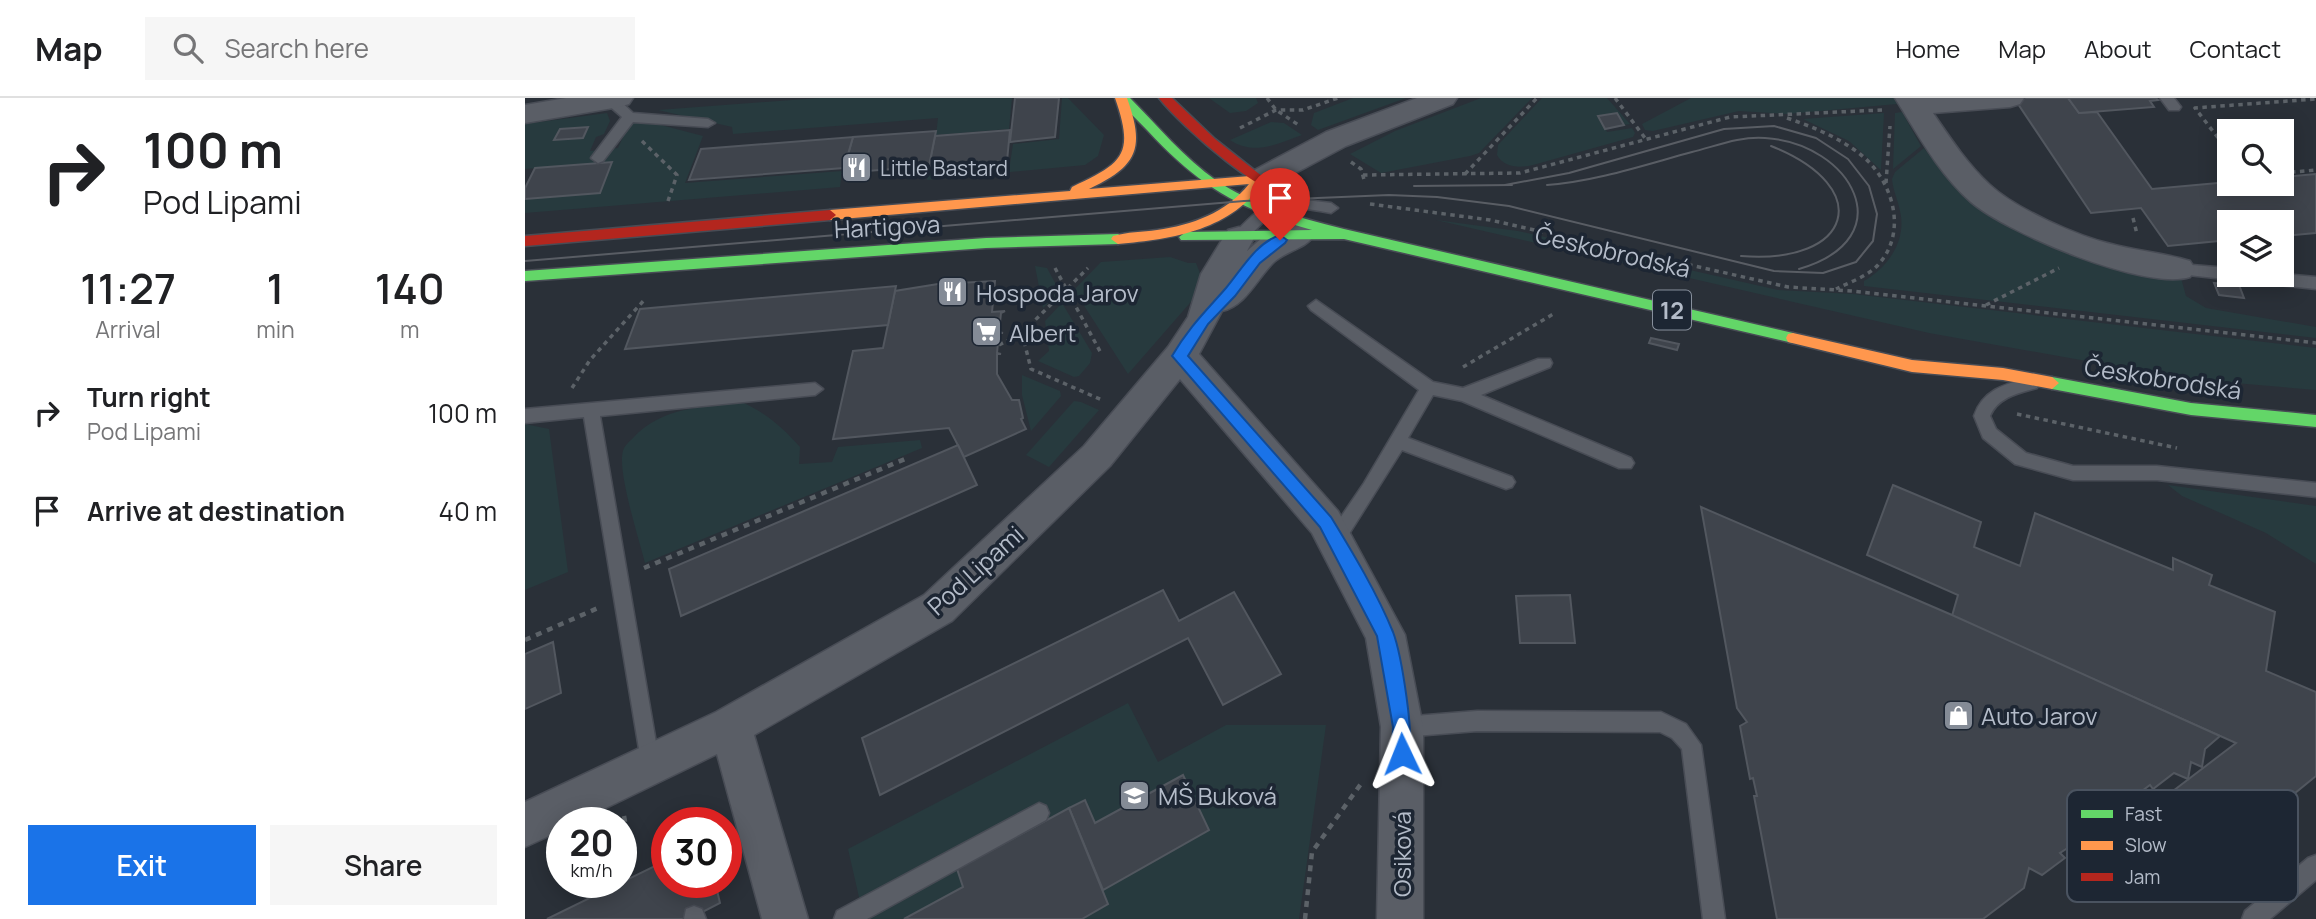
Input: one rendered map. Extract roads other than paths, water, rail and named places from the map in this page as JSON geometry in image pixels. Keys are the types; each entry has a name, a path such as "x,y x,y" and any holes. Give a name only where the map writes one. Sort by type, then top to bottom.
{"main road":[{"path":"1122,98 1213,183 1337,210"},
{"path":"1064,196 1110,173 1129,154 1133,134 1122,98"},
{"path":"1165,98 1211,142 1252,190"},
{"path":"1213,183 1252,190"},
{"name":"Hartigova","path":"525,241 1213,183"},
{"name":"Hartigova","path":"525,276 814,253 1145,235 1205,224 1221,218 1252,190"},
{"name":"Českobrodská","path":"1252,190 1265,210 1344,234 1912,366 2003,374 2191,409 2316,421"},
{"path":"1145,235 1239,238 1344,234"},
{"name":"Českobrodská","path":"1937,353 2003,374"}],"street":[{"path":"1252,190 1336,139 1443,98"},
{"path":"1905,104 2010,98"},
{"path":"525,114 570,103 621,110"},
{"path":"1905,104 1982,195 2045,233 2109,257 2179,269"},
{"name":"Pod Lipami","path":"525,825 731,726 938,608 1097,456 1180,356 1203,320 1230,293 1262,253 1280,240 1299,235"},
{"name":"Pod Lipami","path":"1203,320 1217,274 1239,238"},
{"name":"Osiková","path":"1180,356 1325,522 1385,635 1402,727 1400,919"},
{"path":"731,726 746,788 785,919"}],"lane":[{"path":"598,158 621,110 708,123"},
{"path":"1239,238 1265,210 1276,204 1291,203 1337,210"},
{"path":"2179,269 2217,273"},
{"path":"2294,281 2316,283"},
{"path":"1316,306 1429,388 1464,395 1625,463"},
{"path":"1464,395 1544,363"},
{"path":"2038,381 2003,391 1985,407 1982,416 1989,433 2021,459 2073,473 2157,473 2316,490"},
{"path":"1336,539 1429,388"},
{"path":"525,416 815,389"},
{"path":"591,410 650,766"},
{"path":"1398,441 1506,482"},
{"path":"1402,727 1477,721 1661,722 1679,731 1691,745 1714,919"},
{"path":"845,919 1039,813"},
{"path":"2298,881 2316,866"},
{"path":"2253,919 2273,902"}],"tram line":[{"path":"525,261 1244,201 1389,195 1437,197 1509,206 1774,271 1823,273 1856,262 1873,241 1877,214 1869,186 1848,159 1816,138 1774,126 1724,129 1569,173 1505,185"},
{"path":"1547,185 1602,176 1737,140 1765,138 1795,144 1821,156 1841,173 1854,194 1857,215 1851,236 1831,255 1799,269"},
{"path":"1741,256 1779,256 1807,249 1827,236 1837,220 1837,202 1827,182 1805,163 1771,146"},
{"path":"1414,186 1512,185"}],"place":[{"name":"Little Bastard","path":"857,168"},
{"name":"Hospoda Jarov","path":"953,292"},
{"name":"Albert","path":"986,332"},
{"name":"Auto Jarov","path":"1958,715"},
{"name":"MŠ Buková","path":"1135,795"}]}
